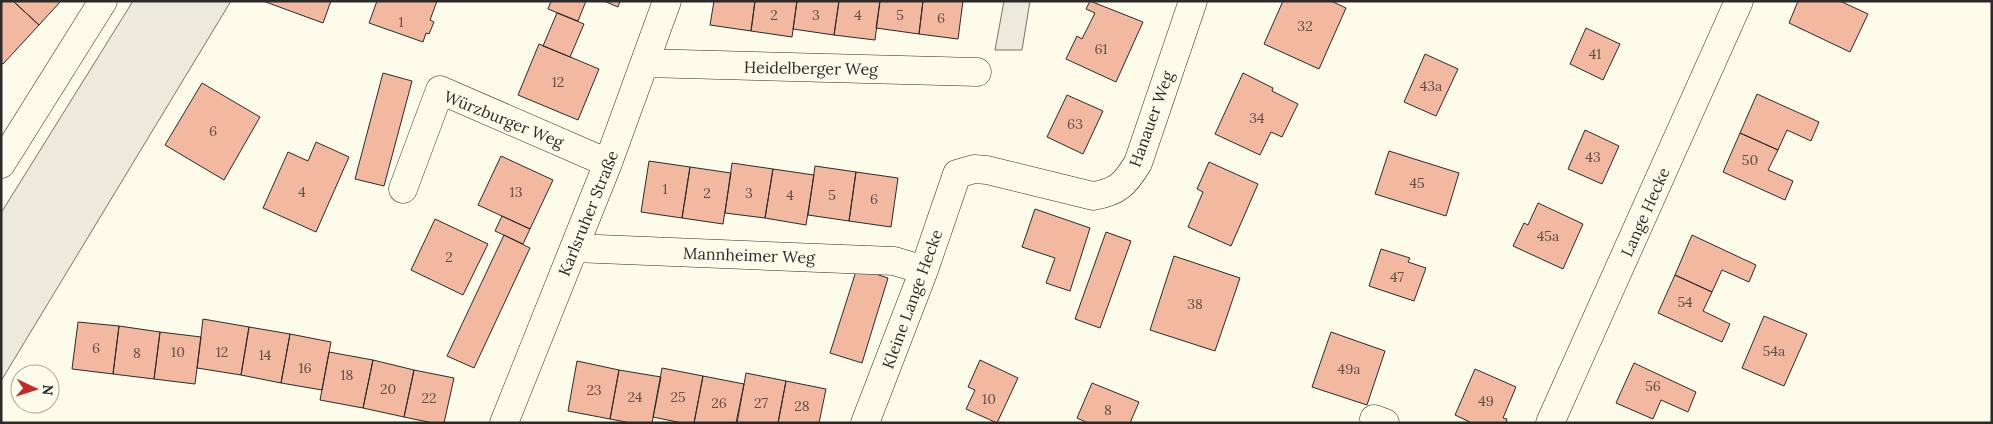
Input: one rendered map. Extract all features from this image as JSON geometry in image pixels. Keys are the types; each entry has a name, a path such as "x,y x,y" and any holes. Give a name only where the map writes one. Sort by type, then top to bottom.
{"street":[{"path":"1,164 103,1"},
{"name":"Karlsruher Straße","path":"504,423 608,163 667,1"},
{"name":"Hanauer Weg","path":"957,174 974,169 987,170 1093,196 1106,194 1118,189 1138,163 1192,1"},
{"name":"Lange Hecke","path":"1550,423 1739,1"},
{"name":"Heidelberger Weg","path":"645,63 977,72"},
{"name":"Würzburger Weg","path":"403,189 440,90 608,163"},
{"name":"Kleine Lange Hecke","path":"865,423 924,270 957,174"},
{"name":"Mannheimer Weg","path":"574,248 894,261 924,270"}],"shaded area":[{"path":"133,1 231,1 1,381 1,213"},
{"path":"1004,1 1030,1 1022,50 995,50"}],"building":[{"path":"1,1 13,1 39,25 3,64 1,63"},
{"path":"13,1 61,1 39,25"},
{"path":"263,1 331,1 323,23"},
{"path":"377,1 437,1 430,20 434,22 429,34 426,33 423,42 369,23"},
{"path":"551,1 586,1 578,21 548,9"},
{"path":"604,1 620,1 618,7"},
{"path":"714,1 755,1 751,31 710,25"},
{"path":"755,1 797,1 792,37 751,31"},
{"path":"797,1 839,1 834,35 793,29"},
{"path":"839,1 880,1 875,40 834,35"},
{"path":"880,1 923,1 919,34 876,28"},
{"path":"923,1 963,1 958,39 919,34"},
{"path":"1090,1 1143,22 1116,82 1066,59 1077,36 1082,39 1095,13 1086,9"},
{"path":"1283,1 1331,1 1346,8 1319,69 1264,44"},
{"path":"1798,1 1840,1 1868,14 1850,52 1789,23"},
{"path":"557,13 584,24 570,57 543,46"},
{"path":"1586,28 1620,44 1603,80 1570,64"},
{"path":"539,44 599,69 578,120 518,95"},
{"path":"1425,54 1458,69 1436,116 1404,102"},
{"path":"383,73 412,81 384,186 355,179"},
{"path":"1243,73 1273,88 1272,91 1298,104 1282,137 1271,132 1260,155 1215,134"},
{"path":"202,83 260,117 224,180 165,145"},
{"path":"1757,94 1819,122 1811,141 1787,130 1778,150 1740,133"},
{"path":"1067,95 1103,111 1083,154 1047,137"},
{"path":"1585,130 1619,146 1602,184 1568,169"},
{"path":"1740,133 1778,150 1768,170 1793,181 1785,200 1723,172"},
{"path":"316,142 349,157 316,232 263,208 288,152 308,161"},
{"path":"1389,151 1459,173 1446,216 1375,194"},
{"path":"501,156 553,180 530,229 478,205"},
{"path":"649,161 690,167 682,218 641,212"},
{"path":"1209,162 1258,184 1231,246 1188,227 1203,192 1197,189"},
{"path":"732,163 773,169 765,218 725,213"},
{"path":"815,166 856,172 849,221 808,215"},
{"path":"690,167 731,173 723,224 682,218"},
{"path":"773,169 814,175 806,225 765,218"},
{"path":"856,172 898,178 891,227 849,221"},
{"path":"1538,203 1583,224 1563,269 1513,246 1524,223 1528,225"},
{"path":"1035,209 1090,228 1070,291 1046,283 1055,258 1022,247"},
{"path":"502,216 530,229 523,244 495,231"},
{"path":"435,219 488,244 463,295 411,270"},
{"path":"1106,232 1131,241 1100,328 1075,319"},
{"path":"504,235 530,248 474,368 447,356"},
{"path":"1692,235 1756,265 1749,282 1722,270 1712,292 1675,275"},
{"path":"1381,249 1410,258 1408,262 1426,268 1414,301 1369,286"},
{"path":"1174,256 1240,278 1215,351 1150,330"},
{"path":"857,268 888,278 862,363 830,353"},
{"path":"1675,275 1712,292 1703,311 1730,324 1722,342 1658,313"},
{"path":"1764,316 1807,334 1784,386 1742,368"},
{"path":"203,319 249,327 241,375 197,368"},
{"path":"78,322 119,326 113,374 72,369"},
{"path":"119,326 160,332 154,379 113,374"},
{"path":"249,327 290,334 281,383 241,375"},
{"path":"160,332 201,337 195,384 154,379"},
{"path":"1331,332 1385,351 1367,405 1312,387"},
{"path":"290,334 331,342 322,390 281,383"},
{"path":"329,352 373,360 363,408 320,400"},
{"path":"373,360 414,370 404,417 363,408"},
{"path":"980,360 1018,378 997,423 966,409 975,390 968,387"},
{"path":"577,361 619,370 610,419 568,411"},
{"path":"1634,363 1696,392 1688,412 1661,400 1653,419 1616,403"},
{"path":"662,368 703,376 694,423 682,423 653,417"},
{"path":"1475,369 1516,387 1503,418 1507,419 1506,423 1472,423 1455,415"},
{"path":"414,370 454,378 444,423 433,423 404,417"},
{"path":"619,370 661,377 652,423 631,423 610,419"},
{"path":"746,373 786,381 778,423 737,423"},
{"path":"703,376 744,384 736,423 694,423"},
{"path":"786,381 826,389 819,423 778,423"},
{"path":"1092,383 1139,402 1130,423 1088,423 1077,418"}]}
